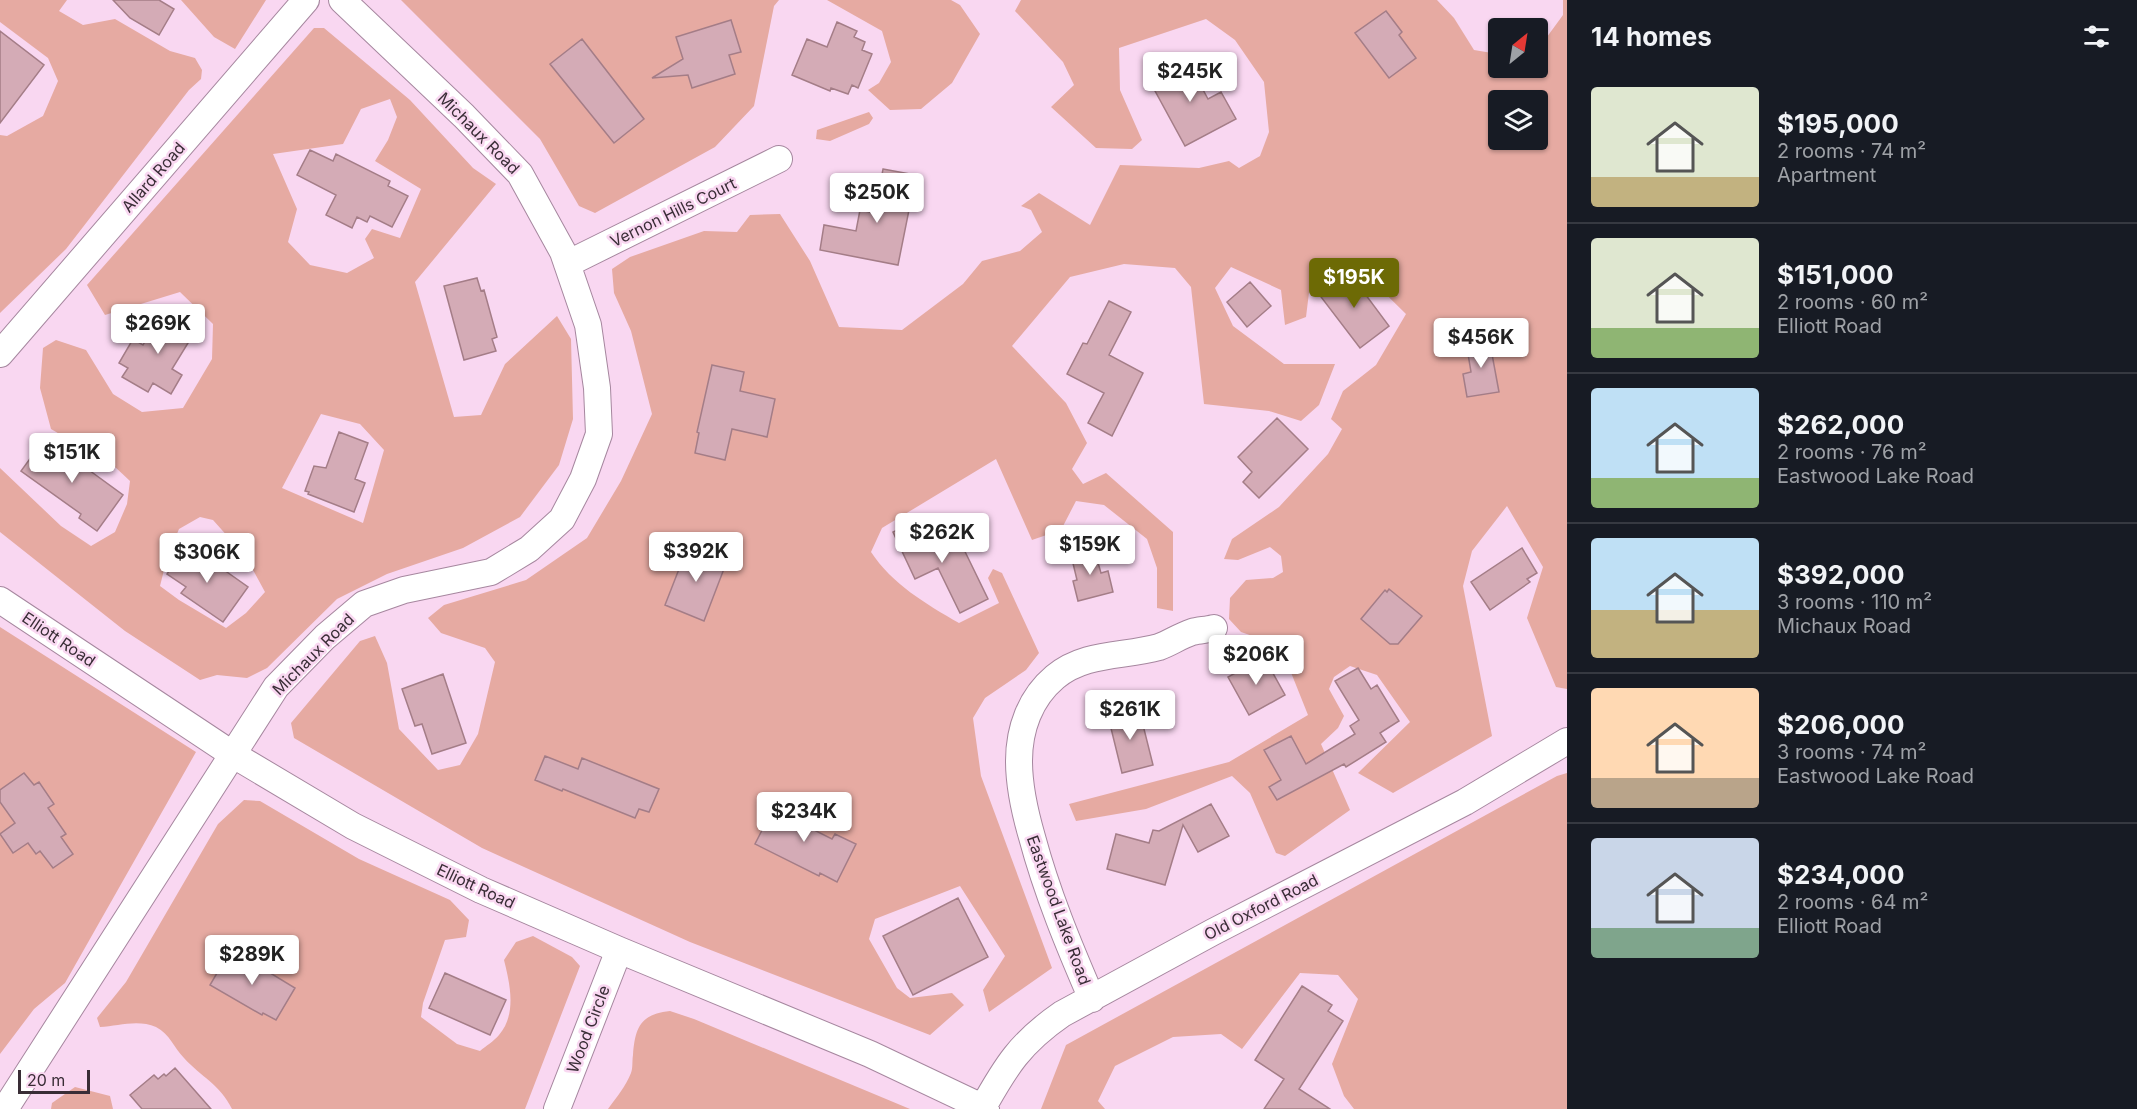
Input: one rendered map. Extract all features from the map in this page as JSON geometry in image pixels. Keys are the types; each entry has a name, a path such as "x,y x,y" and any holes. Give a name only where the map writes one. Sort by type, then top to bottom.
{"street":[{"name":"Allard Road","path":"0,354 306,0"},
{"name":"Michaux Road","path":"5,1109 276,687 325,637 364,604 404,590 491,572 529,549 562,519 583,479 599,434 597,388 588,325 563,252 520,174 464,116 342,0"},
{"name":"Vernon Hills Court","path":"567,264 779,159"},
{"name":"Elliott Road","path":"0,600 232,754 375,836 481,890 870,1054 984,1108"},
{"name":"Eastwood Lake Road","path":"1092,999 1066,939 1026,816 1019,763 1020,743 1026,717 1032,704 1046,686 1056,676 1078,663 1090,658 1143,651 1162,646 1192,632 1214,628"},
{"name":"Old Oxford Road","path":"984,1108 1008,1065 1022,1046 1041,1028 1062,1014 1213,932 1465,802 1567,741"},
{"name":"Wood Circle","path":"557,1109 619,950"}],"shaded area":[{"path":"0,0 67,0 59,11 83,25 115,19 170,51 195,58 202,70 201,79 189,90 66,249 0,313 0,135 7,136 43,116 58,81 48,58 0,22"},
{"path":"181,0 266,0 235,49 214,37"},
{"path":"401,0 779,0 774,6 754,106 715,147 595,213 579,206 540,139"},
{"path":"827,0 951,0 960,5 980,34 952,83 921,109 890,110 868,90 879,83 891,62 882,31"},
{"path":"1021,0 1437,0 1454,18 1474,50 1488,52 1488,78 1548,78 1548,36 1563,15 1563,0 1567,0 1567,689 1556,687 1527,618 1543,567 1507,506 1472,551 1463,586 1492,736 1393,793 1358,773 1410,722 1377,675 1350,666 1334,677 1329,689 1344,716 1338,728 1321,744 1350,810 1285,856 1276,853 1250,793 1232,776 1146,809 1076,821 1069,804 1229,762 1308,715 1284,655 1267,641 1241,632 1229,619 1230,598 1246,580 1273,578 1283,572 1281,556 1270,547 1238,560 1224,559 1232,539 1279,507 1328,454 1342,429 1331,419 1343,391 1376,365 1406,314 1353,262 1312,268 1306,317 1285,325 1281,290 1231,267 1215,288 1233,326 1284,364 1335,364 1319,405 1301,421 1269,411 1204,404 1191,287 1175,268 1124,264 1070,277 1012,346 1066,403 1087,443 1072,469 1083,484 1106,473 1173,532 1173,611 1157,608 1157,568 1147,539 1104,505 1076,501 1061,530 1032,540 996,459 882,528 871,552 899,584 959,623 999,603 988,578 993,569 1002,573 1039,653 1026,670 985,698 973,718 981,776 1052,968 989,1012 983,990 1005,956 960,886 875,919 869,939 897,988 910,998 952,993 964,1005 930,1035 690,942 482,848 294,738 291,723 360,641 375,636 387,663 399,729 438,770 460,765 478,734 495,662 485,648 441,633 428,618 444,605 526,580 587,538 621,481 652,414 631,331 614,293 612,269 630,257 704,231 737,232 750,215 780,214 810,261 839,327 902,330 963,284 982,261 1020,251 1042,232 1031,210 1021,206 1039,193 1090,225 1120,165 1199,168 1229,161 1239,168 1260,156 1269,132 1264,82 1235,40 1206,19 1119,48 1120,90 1142,140 1132,149 1096,148 1051,107 1074,85 1063,62 1015,11"},
{"path":"314,28 324,28 410,100 473,168 496,184 415,282 454,417 481,415 505,364 557,316 571,339 573,419 559,465 520,517 463,548 387,574 337,599 267,668 247,678 217,675 200,680 125,631 0,532 0,468 61,526 91,546 115,532 127,504 130,481 114,466 51,429 40,388 43,348 56,340 86,350 113,394 142,412 183,408 212,359 213,324 180,292 105,315 87,285","holes":["390,99 397,117 388,140 375,161 421,189 400,238 372,229 365,239 374,258 347,273 310,265 288,242 297,209 273,154 343,144 361,109","321,414 360,424 384,450 363,523 282,488","200,517 213,520 246,557 265,592 246,613 226,628 160,586 167,558 179,529"]},
{"path":"869,112 873,118 869,124 830,141 816,139 817,130"},
{"path":"0,627 196,752 65,983 34,1009 0,1054"},
{"path":"1567,773 1567,1109 1354,1109 1344,1096 1332,1064 1358,999 1338,975 1300,973 1242,1049 1221,1034 1173,1037 1115,1066 1098,1101 1105,1109 1041,1109 1066,1045 1557,776"},
{"path":"244,800 260,801 359,859 450,900 469,920 466,937 445,940 423,1003 421,1017 457,1044 480,1051 505,1027 511,999 504,960 516,942 533,936 572,957 580,966 525,1109 232,1109 222,1093 190,1065 161,1030 142,1023 100,1027 97,1018 126,982 218,824"},
{"path":"670,1011 910,1109 608,1109 631,1073 634,1045 641,1024 652,1015"},
{"path":"75,1087 110,1096 113,1109 51,1109 52,1103"}],"building":[{"path":"113,0 159,0 174,9 159,35 130,18"},
{"path":"1386,11 1402,32 1399,35 1416,58 1389,78 1355,33"},
{"path":"731,20 741,52 729,55 735,74 692,88 688,75 652,78 683,59 676,37"},
{"path":"837,22 857,31 854,37 865,42 862,50 872,54 858,88 852,85 848,94 831,88 830,91 792,75 807,39 827,47"},
{"path":"0,31 44,65 0,123"},
{"path":"582,39 644,119 614,143 550,64"},
{"path":"1186,58 1208,99 1221,92 1236,119 1185,146 1148,78"},
{"path":"310,150 333,161 336,154 390,181 388,186 408,196 392,227 370,216 367,222 357,217 352,228 326,215 336,195 297,175"},
{"path":"883,169 916,175 898,265 820,250 824,225 856,231 860,210 875,213"},
{"path":"1348,271 1389,326 1360,348 1318,293"},
{"path":"477,278 481,291 484,290 497,337 492,339 496,351 464,360 444,286"},
{"path":"1250,282 1271,306 1247,327 1227,302"},
{"path":"1109,301 1131,312 1109,355 1143,373 1112,436 1088,423 1104,393 1067,374 1083,343 1087,344"},
{"path":"163,311 196,330 172,369 182,375 171,394 153,383 148,392 122,377 128,368 119,363 133,339 143,345"},
{"path":"1489,338 1499,392 1467,397 1463,374 1471,372 1466,342"},
{"path":"712,365 744,372 740,391 775,399 767,437 732,429 725,460 695,453 699,433 697,432"},
{"path":"1277,418 1308,449 1259,498 1243,482 1252,472 1238,457"},
{"path":"339,432 368,443 355,479 365,483 354,512 305,491 314,466 326,468"},
{"path":"45,438 123,495 97,531 79,518 81,514 21,471"},
{"path":"916,521 926,542 954,529 988,599 960,613 938,568 915,579 893,532"},
{"path":"688,546 727,561 704,621 665,605"},
{"path":"186,547 215,568 217,565 248,587 223,622 181,593 186,587 167,574"},
{"path":"1522,548 1537,573 1527,579 1530,582 1490,610 1471,582"},
{"path":"1094,549 1101,573 1108,571 1113,592 1078,601 1073,581 1077,580 1071,555"},
{"path":"1389,589 1422,616 1398,644 1390,644 1361,619 1385,590 1387,592"},
{"path":"1264,657 1285,695 1249,715 1228,677"},
{"path":"1358,668 1371,689 1377,685 1399,721 1380,733 1386,742 1346,767 1344,764 1277,800 1269,787 1281,780 1264,750 1291,736 1306,764 1355,734 1350,726 1359,720 1335,681"},
{"path":"443,674 466,743 432,754 422,724 415,726 402,689"},
{"path":"1139,709 1153,765 1122,773 1108,716"},
{"path":"545,756 578,769 582,758 659,789 649,812 639,809 635,818 535,780"},
{"path":"24,773 34,785 39,782 54,804 48,808 66,834 61,837 73,854 53,868 40,851 36,854 28,843 13,853 0,834 15,823 0,802 0,790"},
{"path":"781,793 798,802 790,818 832,839 835,834 856,844 837,882 820,873 819,876 755,844"},
{"path":"1211,804 1229,836 1198,852 1183,825 1165,885 1107,869 1116,834 1149,843 1153,830 1159,831"},
{"path":"958,898 988,957 913,995 883,936"},
{"path":"231,949 295,988 276,1020 263,1013 262,1015 210,985"},
{"path":"445,973 506,1000 490,1035 429,1008"},
{"path":"1302,986 1332,1005 1328,1011 1343,1021 1299,1089 1330,1109 1264,1109 1284,1079 1255,1060"},
{"path":"175,1068 211,1109 142,1109 130,1095 154,1075 158,1079 164,1074 166,1076"}]}
